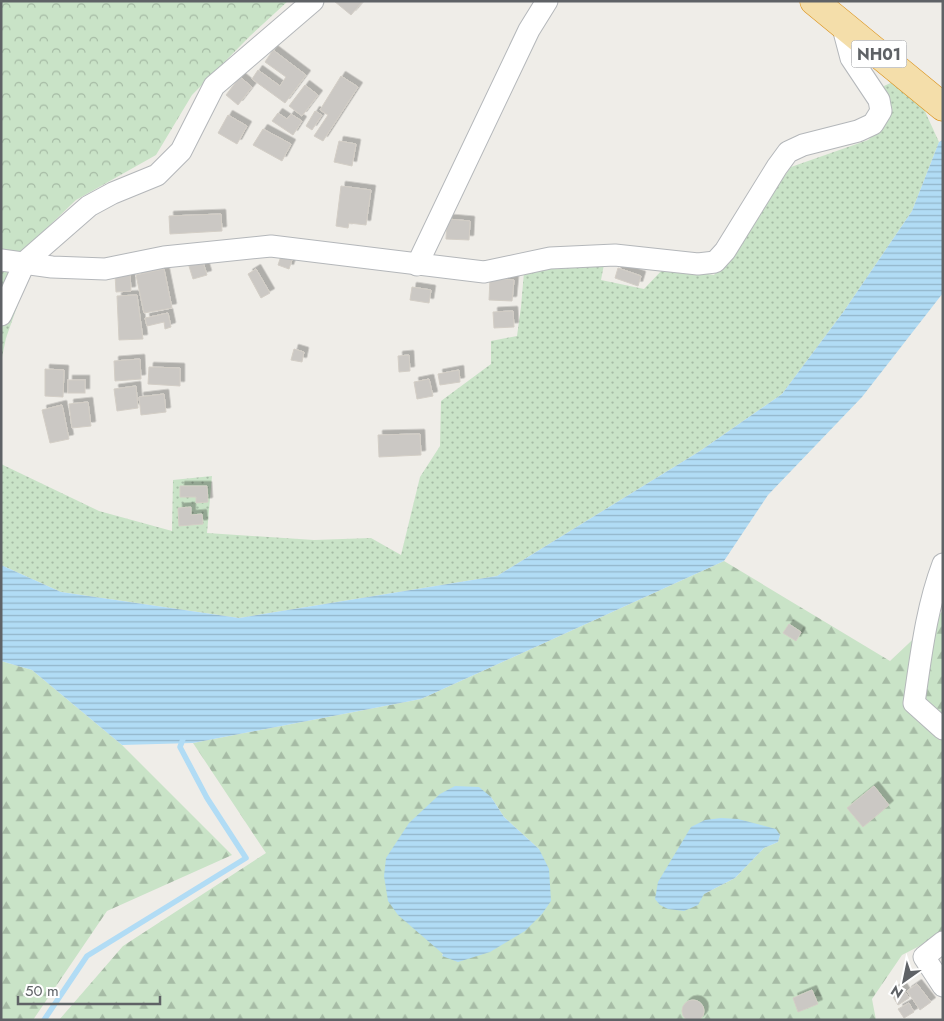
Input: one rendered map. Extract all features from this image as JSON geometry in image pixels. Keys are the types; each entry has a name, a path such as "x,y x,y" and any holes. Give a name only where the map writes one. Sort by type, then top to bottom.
{"highway":[{"name":"NH01","path":"814,1 941,103"}],"street":[{"path":"1,315 25,262 90,206 113,193 157,175 181,151 214,86 313,1"},
{"path":"417,265 529,30 547,1"},
{"path":"1,260 52,267 105,269 164,257 270,246 484,272 550,258 614,255 698,264 715,262 725,251 788,152 858,131 872,124 881,112 879,100 851,58 842,24"},
{"path":"943,564 928,613 914,703 943,729"},
{"path":"943,942 924,957 943,986"}],"green space":[{"path":"1,1 288,1 250,36 192,95 156,155 76,200 21,253 1,249"},
{"path":"897,80 922,105 939,142 912,211 844,311 782,394 700,451 497,576 239,618 61,592 1,565 1,464 99,511 172,531 173,480 212,476 207,533 314,540 371,538 401,555 420,477 440,446 441,401 491,364 491,341 517,336 524,272 605,259 601,280 644,289 665,267 714,275 791,167 868,140 884,126 884,86"},
{"path":"1,272 29,273 6,338 1,362"},
{"path":"724,561 890,661 943,611 943,934 902,955 872,999 876,1020 59,1020 123,946 266,853 193,743 421,699","holes":["491,797 504,817 539,849 442,956","780,835 778,842 764,848 735,878 704,894"]},
{"path":"1,661 32,670 122,745 232,855 107,911 33,1020 1,1020"}],"water":[{"path":"943,140 943,293 862,397 768,495 724,561 421,699 193,743 122,745 32,670 1,661 1,565 61,592 239,618 497,576 700,451 782,394 844,311 912,211 939,142"},
{"path":"455,786 479,787 491,797 504,817 539,849 549,869 551,901 542,914 525,931 490,952 458,962 442,956 443,954 398,915 388,901 384,876 386,858 409,823 440,794"},
{"path":"721,818 738,819 776,829 780,835 778,842 764,848 735,878 704,894 698,905 684,911 668,909 660,905 655,899 658,882 691,827 705,820"}],"building":[{"path":"334,1 363,1 351,15"},
{"path":"273,50 306,75 285,103 252,79 258,70 280,86 286,77 265,62"},
{"path":"341,76 358,87 323,141 314,136 328,115 320,110"},
{"path":"240,77 252,87 238,105 226,95"},
{"path":"305,85 318,95 302,116 289,106"},
{"path":"315,111 322,115 312,130 306,126"},
{"path":"278,113 287,119 291,114 302,121 293,135 272,121"},
{"path":"228,115 247,126 237,144 218,133"},
{"path":"263,129 291,144 282,161 253,145"},
{"path":"339,141 356,144 352,166 334,162"},
{"path":"341,186 371,190 366,225 349,223 348,228 336,226"},
{"path":"221,214 222,231 170,234 169,216"},
{"path":"447,219 470,221 469,240 446,239"},
{"path":"281,256 292,260 289,269 278,265"},
{"path":"202,259 207,275 193,279 188,263"},
{"path":"618,268 641,276 638,286 615,278"},
{"path":"164,269 172,308 144,313 136,275"},
{"path":"256,269 270,293 261,298 248,274"},
{"path":"130,273 131,291 116,292 115,275"},
{"path":"490,278 514,280 512,301 489,300"},
{"path":"412,287 431,290 429,303 410,300"},
{"path":"137,295 143,339 119,340 117,296"},
{"path":"513,311 514,327 494,328 493,312"},
{"path":"168,313 171,327 165,329 164,322 147,326 145,318"},
{"path":"294,349 304,352 302,362 291,360"},
{"path":"409,355 410,371 399,372 398,356"},
{"path":"140,359 141,379 115,381 114,361"},
{"path":"149,367 180,368 180,386 148,384"},
{"path":"45,369 64,370 63,397 45,396"},
{"path":"459,370 460,382 440,385 438,374"},
{"path":"429,379 433,396 417,399 414,382"},
{"path":"68,380 85,380 85,393 68,393"},
{"path":"136,386 138,408 117,411 114,389"},
{"path":"164,394 166,412 141,415 139,397"},
{"path":"88,402 91,426 72,428 69,404"},
{"path":"62,405 69,439 50,443 42,410"},
{"path":"420,434 421,455 379,457 378,435"},
{"path":"180,486 207,486 208,502 196,503 196,497 180,497"},
{"path":"191,507 191,515 202,514 203,524 179,526 178,508"},
{"path":"789,624 801,632 796,641 783,633"},
{"path":"874,786 889,805 863,827 847,808"},
{"path":"917,984 931,1002 920,1010 907,991"},
{"path":"901,986 909,998 898,1005 890,992"},
{"path":"812,990 818,1004 798,1012 793,998"},
{"path":"693,1000 701,1003 704,1011 701,1019 693,1022 685,1019 682,1011 685,1003"},
{"path":"909,1003 914,1012 904,1018 898,1009"}],"waterway":[{"path":"44,1020 87,956 246,858 207,798 180,747 183,739"}]}
